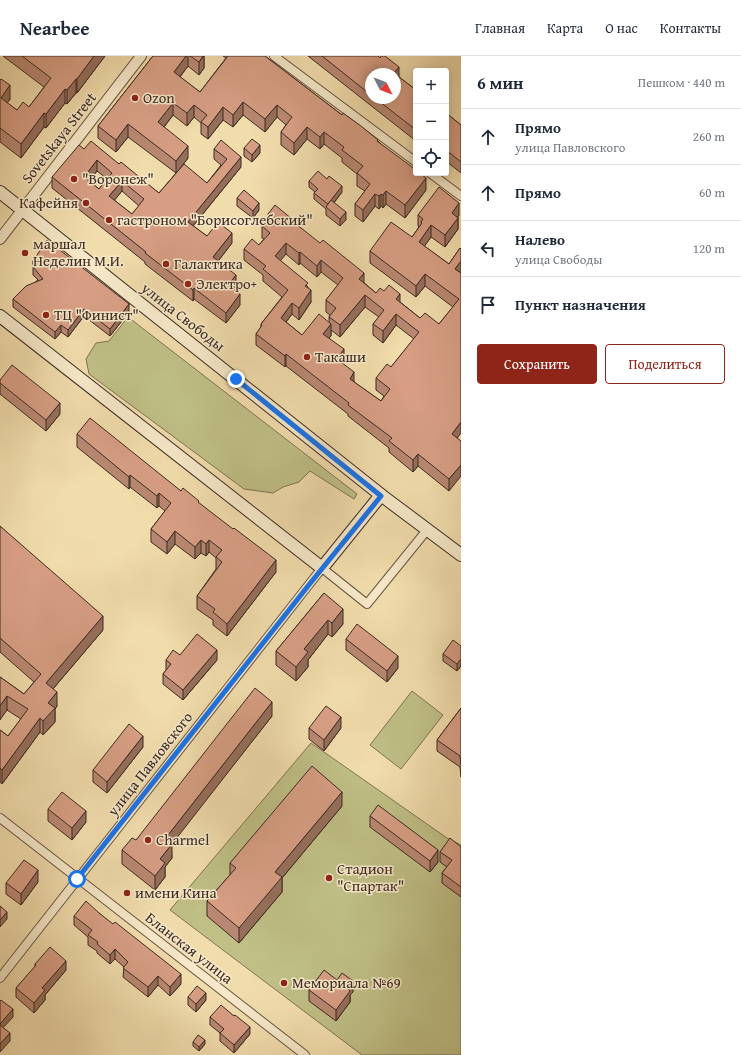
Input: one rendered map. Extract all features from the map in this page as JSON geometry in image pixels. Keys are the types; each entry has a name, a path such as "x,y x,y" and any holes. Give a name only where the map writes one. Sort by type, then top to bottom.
{"main road":[{"name":"улица Свободы","path":"0,192 381,496 461,555"},
{"path":"0,316 322,568 381,496"}],"street":[{"name":"Sovetskaya Street","path":"0,239 141,56"},
{"path":"274,56 413,160"},
{"path":"434,176 461,196"},
{"path":"322,568 367,604 427,530"},
{"name":"улица Павловского","path":"0,978 322,568"},
{"name":"Бланская улица","path":"0,818 305,1055"}],"green space":[{"path":"128,317 357,494 354,499 310,471 299,482 283,487 273,493 244,489 89,374 86,359 96,343 109,341"},
{"path":"412,691 443,715 401,769 370,745"},
{"name":"Стадион \"Спартак\"","path":"311,743 447,838 461,845 461,1055 362,1055 170,910"}],"building":[{"path":"22,56 94,56 77,79 67,90 65,89 46,114 44,113 21,144 0,128 0,80 1,79 10,85 1,98 17,110 23,102 29,107 51,78"},
{"path":"153,56 186,56 174,72 200,92 228,56 265,56 342,115 343,113 361,126 378,140 377,141 413,168 413,176 424,176 426,178 405,205 386,191 383,195 381,194 379,196 375,194 363,210 355,204 370,184 357,173 363,166 342,150 344,147 324,132 320,137 307,127 294,143 281,132 292,117 277,105 265,119 243,102 233,115 223,107 208,127 201,122 207,115 194,105 187,113 173,103 158,122 188,146 176,161 128,124 116,140 98,126"},
{"path":"190,56 203,56 199,62"},
{"path":"322,56 378,56 380,58 381,56 385,56 399,67 365,68 365,90"},
{"path":"401,78 413,88 413,128 383,104 401,104"},
{"path":"449,115 461,125 461,162 449,152"},
{"path":"252,139 260,145 252,155 244,148"},
{"path":"221,140 241,157 188,222 207,236 218,222 232,233 213,257 236,275 228,285 240,294 226,313 145,253 146,252 52,177 79,145 84,149 91,141 119,164 121,162 159,193 184,164 207,183 227,159 214,149","holes":["97,160 112,173 99,189 84,177","122,181 144,199 132,214 109,196"]},
{"path":"318,171 327,179 329,176 342,186 328,204 314,193 318,189 309,181"},
{"path":"439,187 459,203 452,213 458,218 445,235 431,225 419,242 449,264 460,248 461,249 461,261 455,269 461,273 461,422 452,434 461,441 461,465 449,479 418,454 413,460 389,441 392,438 348,405 349,403 286,354 285,356 256,334 262,325 261,324 288,290 263,269 266,266 244,249 252,239 259,245 270,233 262,226 270,216 268,214 275,205 320,243 323,240 364,273 359,279 376,293 380,288 384,291 389,285 400,294 396,299 420,318 425,313 439,324 459,299 425,274 416,286 370,251 391,222 412,237 422,223 421,222 423,219 418,215","holes":["286,243 299,253 300,252 317,266 321,260 343,278 326,300 336,308 329,317 340,325 365,295 384,310 373,324 383,331 396,314 419,332 391,367 387,364 376,378 390,389 381,401 350,379 354,372 337,359 344,349 323,334 331,324 319,314 302,335 281,318 292,303 299,308 311,290 305,286 308,283 275,256"]},
{"path":"244,190 259,203 253,211 237,198"},
{"path":"331,200 346,212 340,219 326,207"},
{"path":"47,240 129,304 110,329 84,309 68,330 61,325 55,332 13,299 26,286 43,279 33,267 33,261"},
{"path":"12,365 60,403 46,420 0,383 0,380"},
{"path":"90,418 181,491 183,488 199,501 198,502 276,560 227,624 213,612 215,609 197,596 222,562 216,557 222,550 209,540 206,544 201,540 195,547 175,531 167,542 151,529 171,503 159,493 157,496 130,475 129,477 77,434"},
{"path":"0,526 103,616 46,683 57,692 48,703 55,708 43,721 40,718 2,770 0,768 0,730 8,736 28,709 7,696 0,706 0,677 24,694 41,674 0,638"},
{"path":"324,593 343,609 332,623 328,620 304,649 308,652 296,667 276,651"},
{"path":"357,624 398,656 387,671 346,639"},
{"path":"197,634 217,650 183,690 163,674 171,664 166,660 173,650 180,655"},
{"path":"453,640 461,646 461,659 457,664 443,654"},
{"path":"255,688 272,702 165,839 172,844 160,859 165,863 155,876 122,850 132,838 136,840"},
{"path":"326,706 341,717 324,740 309,728"},
{"path":"461,708 461,765 460,756 437,740"},
{"path":"129,724 143,736 107,782 93,770"},
{"path":"312,766 342,792 275,872 282,877 239,928 207,901 236,868 230,863"},
{"path":"62,792 86,811 72,828 48,809"},
{"path":"378,805 438,850 430,861 370,816"},
{"path":"450,838 461,847 461,887 442,873 452,860 440,852"},
{"path":"24,860 38,870 21,894 6,883"},
{"path":"86,901 113,924 115,922 181,974 170,987 158,976 148,987 123,968 128,962 115,949 110,955 97,944 98,942 88,935 92,930 74,916"},
{"path":"0,906 7,912 0,920"},
{"path":"50,947 66,961 42,988 45,990 34,1003 16,988"},
{"path":"324,970 337,980 342,973 353,981 347,988 350,991 336,1010 309,990"},
{"path":"197,986 206,993 196,1004 188,997"},
{"path":"1,1000 13,1009 0,1024 0,1001"},
{"path":"221,1005 250,1027 234,1045 220,1033 224,1029 210,1017"},
{"path":"0,1025 10,1033 0,1044"},
{"path":"198,1035 205,1040 199,1047 193,1042"}],"place":[{"name":"Ozon","path":"135,98"},
{"name":"\"Воронеж\"","path":"74,179"},
{"name":"Кафейня","path":"86,203"},
{"name":"гастроном \"Борисоглебский\"","path":"109,220"},
{"name":"маршал Неделин М.И.","path":"25,253"},
{"name":"Галактика","path":"166,264"},
{"name":"Электро+","path":"188,284"},
{"name":"ТЦ \"Финист\"","path":"46,315"},
{"name":"Такаши","path":"307,357"},
{"name":"Charmel","path":"148,840"},
{"name":"Стадион \"Спартак\"","path":"329,878"},
{"name":"имени Кина","path":"127,893"},
{"name":"Мемориала №69","path":"284,983"}],"route":[{"path":"77,879 322,568 381,496 236,379"}]}
